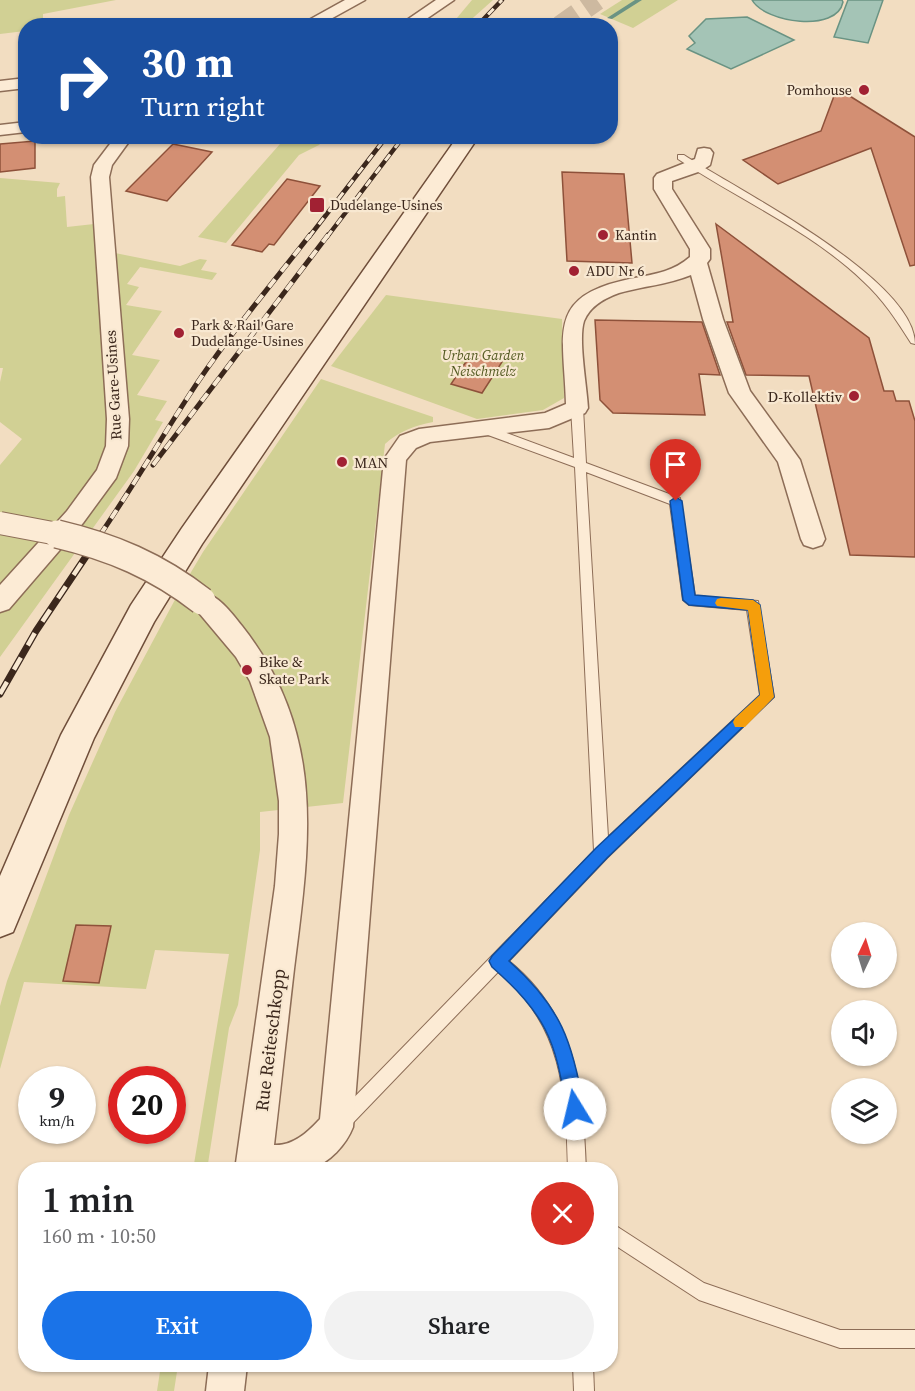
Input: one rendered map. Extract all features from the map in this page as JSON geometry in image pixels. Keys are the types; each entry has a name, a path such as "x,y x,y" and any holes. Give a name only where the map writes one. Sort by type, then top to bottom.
{"main road":[{"path":"0,919 78,735 142,614 192,536 463,144"}],"street":[{"path":"321,18 357,0"},
{"path":"418,18 446,0"},
{"path":"0,86 18,83"},
{"path":"0,130 18,128"},
{"name":"Rue Gare-Usines","path":"0,602 75,517 108,472 117,446 118,419 100,177 103,165 120,144"},
{"path":"290,1162 319,1145 336,1128 395,459 408,442 427,435 549,420 577,408 573,323 580,309 594,297 612,289 679,274 693,268 700,259 700,249 663,189 663,178 693,159"},
{"path":"697,263 740,393 789,460 813,539"},
{"name":"Rue Reiteschkopp","path":"0,523 80,537 136,557 182,584 222,618 254,660 277,710 290,766 294,834 254,1162"},
{"path":"225,1391 227,1372"}],"lane":[{"path":"693,159 831,248 859,269 883,293 903,318 915,341"},
{"path":"577,408 602,853"},
{"path":"336,1128 602,853 767,697 753,605 689,600 676,501 481,429"},
{"path":"497,961 528,988 552,1023 568,1064 575,1109 577,1162"},
{"path":"618,1236 699,1291 840,1339 915,1339"},
{"path":"583,1372 584,1391"}],"green space":[{"path":"0,0 116,0 43,14 43,18 18,18 18,32 0,34"},
{"path":"472,0 493,0 473,18 457,18"},
{"path":"622,0 678,0 633,28 618,22 618,18 609,18 600,14"},
{"path":"280,144 320,144 299,155 226,243 198,237"},
{"path":"0,178 60,183 57,197 65,196 67,227 103,223 105,251 180,266 200,259 207,260 201,270 217,273 212,280 140,267 127,284 139,287 126,305 162,311 132,355 160,360 137,395 167,401 155,420 163,422 134,471 0,657 0,465 22,439 0,422 0,382 3,368 0,368"},
{"name":"Urban Garden Neischmelz","path":"386,295 562,319 564,398 543,410 477,419 331,366"},
{"name":"Bike & Skate Park","path":"321,379 433,417 433,422 407,430 385,444 343,803 260,812 260,850 238,1005 229,1028 208,1162 194,1162 229,954 155,950 146,989 24,982 0,1069 0,1006 7,981 69,815 115,712 203,552"},
{"path":"160,1372 177,1372 174,1391 157,1391"}],"shaded area":[{"path":"752,0 842,0 843,2 838,12 828,18 800,21 771,14 759,8"},
{"path":"848,0 883,0 868,43 834,37"},
{"path":"747,17 794,40 731,69 687,49 695,43 689,36 706,19"}],"building":[{"path":"837,88 915,137 915,265 910,266 871,148 778,184 743,160 821,131"},
{"path":"0,144 35,144 35,168 0,172"},
{"path":"173,144 212,152 167,201 126,191"},
{"path":"562,172 624,174 632,263 567,261"},
{"path":"287,179 320,186 274,245 269,244 262,252 232,245"},
{"name":"D-Kollektiv","path":"716,224 869,338 884,391 893,391 896,401 909,401 915,421 915,557 850,555 809,376 746,375 727,322 733,322"},
{"path":"595,320 702,322 720,375 699,374 705,415 613,413 600,400"},
{"path":"472,353 502,362 482,393 451,384"},
{"path":"76,925 111,926 99,983 63,981"}],"waterway":[{"path":"610,18 639,0"}],"tunnel":[{"path":"571,18 597,0"}],"railway":[{"path":"485,18 502,0"},
{"path":"309,237 381,144"},
{"path":"327,237 398,144"},
{"path":"100,535 200,378 310,235"},
{"path":"153,465 328,235"},
{"path":"0,694 36,631 101,534"}],"slow traffic":[{"path":"721,603 753,605 767,697 740,722"}],"place":[{"name":"Pomhouse","path":"864,90"},
{"name":"Dudelange-Usines","path":"317,205"},
{"name":"Kantin","path":"603,235"},
{"name":"ADU Nr 6","path":"574,271"},
{"name":"Park & Rail Gare Dudelange-Usines","path":"179,333"},
{"name":"D-Kollektiv","path":"854,396"},
{"name":"MAN","path":"342,462"},
{"name":"Bike & Skate Park","path":"247,670"}],"route":[{"path":"575,1109 568,1064 552,1023 528,988 497,961 602,853 767,697 753,605 689,600 676,501"}]}
